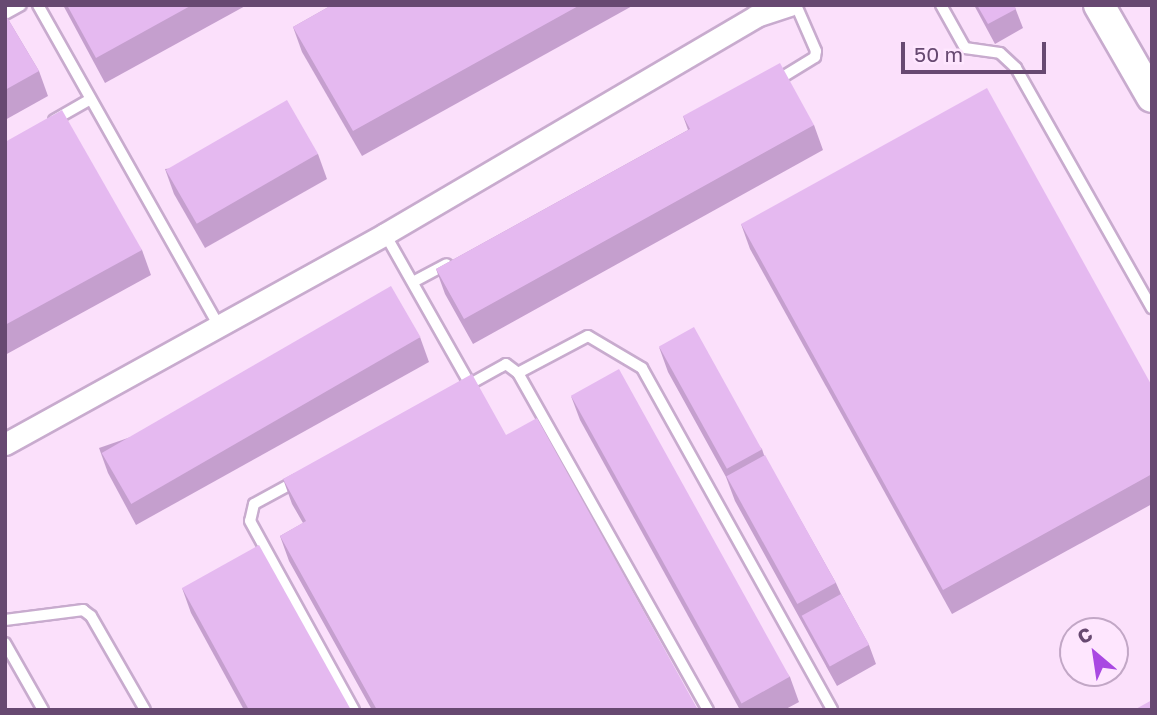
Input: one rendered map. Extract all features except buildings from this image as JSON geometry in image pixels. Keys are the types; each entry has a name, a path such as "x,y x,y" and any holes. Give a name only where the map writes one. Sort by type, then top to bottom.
{"street":[{"path":"5,444 385,234 753,11 793,5"},
{"path":"1099,5 1152,97"}],"lane":[{"path":"5,14 21,5"},
{"path":"38,5 89,100 219,326"},
{"path":"763,88 815,57 816,51 793,5"},
{"path":"941,5 965,48 1000,53 1016,68 1152,308"},
{"path":"41,127 89,100"},
{"path":"385,234 470,384"},
{"path":"413,282 461,256"},
{"path":"518,373 588,336 642,368 832,710"},
{"path":"458,390 506,364 518,373 708,710"},
{"path":"314,471 254,504 249,515 354,710"},
{"path":"5,620 83,610 91,616 145,710"},
{"path":"5,643 43,710"}]}
